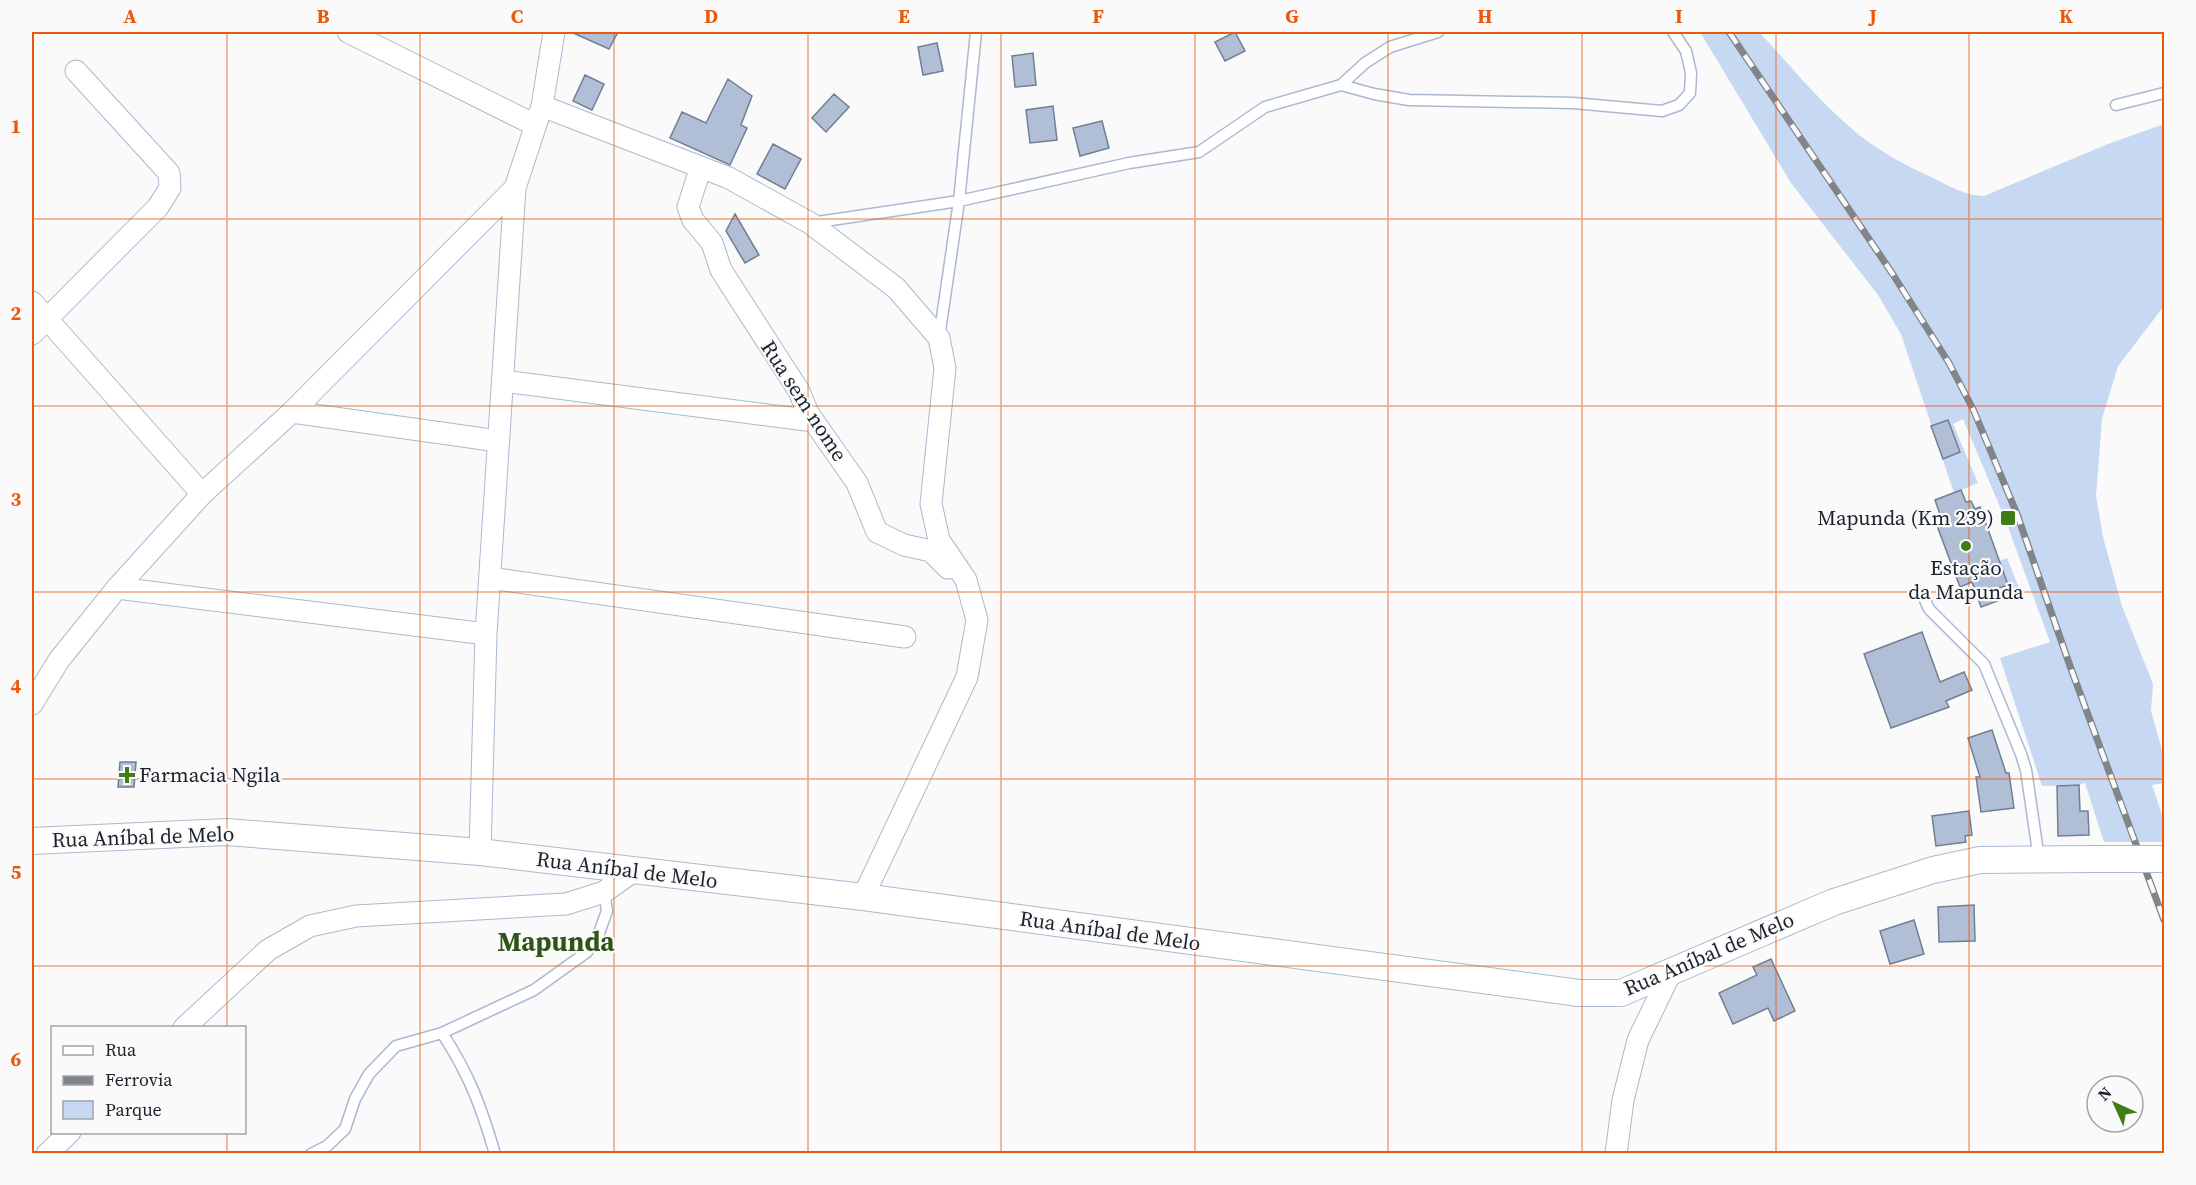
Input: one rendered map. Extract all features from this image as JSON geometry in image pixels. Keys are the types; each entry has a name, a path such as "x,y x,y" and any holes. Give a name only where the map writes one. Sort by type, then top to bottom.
{"street":[{"path":"348,32 538,116 729,178 810,223 896,288 939,338 945,368 931,504 939,540 966,580 977,620 967,677 863,897"},
{"path":"480,852 486,634 515,188 538,116 554,32"},
{"path":"39,327 158,207 170,188 169,173 76,71"},
{"name":"Rua sem nome","path":"698,176 688,207 693,220 712,243 721,270 799,392 808,413 857,483 877,532 904,545 931,551 968,587"},
{"path":"32,704 59,660 117,588 202,494 292,412 515,188"},
{"path":"32,302 39,327 202,494"},
{"path":"503,381 806,420"},
{"path":"292,412 498,441"},
{"path":"490,578 905,637"},
{"path":"117,588 486,634"},
{"name":"Rua Aníbal de Melo","path":"32,841 227,832 480,852 863,897 1569,992 1621,993 1834,902 1933,870 1980,860 2164,859"},
{"path":"186,1026 268,950 310,926 356,916 566,904 604,892 635,870"},
{"path":"1616,1154 1623,1100 1638,1040 1671,972"},
{"path":"47,1154 68,1134"}],"lane":[{"path":"939,338 959,201 976,32"},
{"path":"810,223 959,201 1129,163 1199,152 1265,107 1341,85 1365,63 1390,46 1438,32"},
{"path":"1341,85 1409,100 1573,103 1662,111 1679,105 1690,93 1691,73 1686,51 1673,32"},
{"path":"2116,105 2164,93"},
{"path":"1924,600 1929,609 1984,664 2021,754 2039,859"},
{"path":"311,1154 327,1146 345,1129 355,1099 369,1074 396,1046 442,1033 534,990 587,952 599,933 607,911 604,892"},
{"path":"442,1033 461,1062 482,1108 495,1154"}],"green space":[{"path":"1700,32 1759,32 1815,93 1860,136 1901,162 1951,187 1971,194 1984,196 2108,144 2164,124 2164,306 2118,366 2102,419 2096,496 2103,537 2122,606 2153,684 2151,711 2164,757 2164,783 2152,785 2164,821 2164,842 2104,842 2085,783 2042,786 2000,658 2050,642 2005,519 1963,419 1953,424 1978,483 1954,493 1901,334 1878,295 1791,183"},
{"path":"2007,558 2019,588 2005,593 1994,563"}],"building":[{"path":"571,32 618,32 609,49"},
{"path":"1235,32 1245,51 1225,61 1215,42"},
{"path":"937,43 943,71 923,75 918,47"},
{"path":"1033,53 1036,85 1015,87 1012,56"},
{"path":"585,75 604,84 592,110 573,101"},
{"path":"728,79 752,96 741,125 747,128 730,165 670,138 682,112 706,123"},
{"path":"834,94 849,107 826,132 812,118"},
{"path":"1053,106 1057,140 1030,143 1026,110"},
{"path":"1102,121 1109,148 1080,156 1073,128"},
{"path":"773,144 801,159 785,189 757,174"},
{"path":"735,214 759,255 745,263 726,231"},
{"path":"1948,420 1960,452 1943,459 1931,426"},
{"name":"Estação da Mapunda","path":"1961,490 1966,502 1971,501 1975,509 1980,507 2008,585 1996,589 2000,600 1981,607 1972,582 1960,587 1936,523 1942,520 1935,500"},
{"path":"1922,632 1940,682 1964,672 1972,690 1946,701 1949,707 1891,728 1864,654"},
{"path":"1992,730 2006,773 2009,773 2014,808 1981,812 1976,777 1980,777 1968,738"},
{"name":"Farmacia Ngila","path":"120,762 136,762 134,787 118,787"},
{"path":"2079,785 2080,811 2088,811 2089,835 2058,836 2057,786"},
{"path":"1969,811 1972,835 1965,836 1966,842 1936,846 1932,816"},
{"path":"1974,905 1975,941 1939,942 1938,907"},
{"path":"1914,920 1924,954 1890,964 1880,931"},
{"path":"1771,959 1795,1011 1774,1021 1768,1008 1733,1024 1719,993 1757,975 1753,967"}],"railway":[{"path":"1729,32 1892,273 1949,363 1973,409 2017,514 2070,666 2164,920"}],"place":[{"name":"Mapunda (Km 239)","path":"2008,518"},
{"name":"Estação da Mapunda","path":"1966,546"},
{"name":"Farmacia Ngila","path":"127,775"}],"district":[{"name":"Mapunda","path":"556,942"}]}
